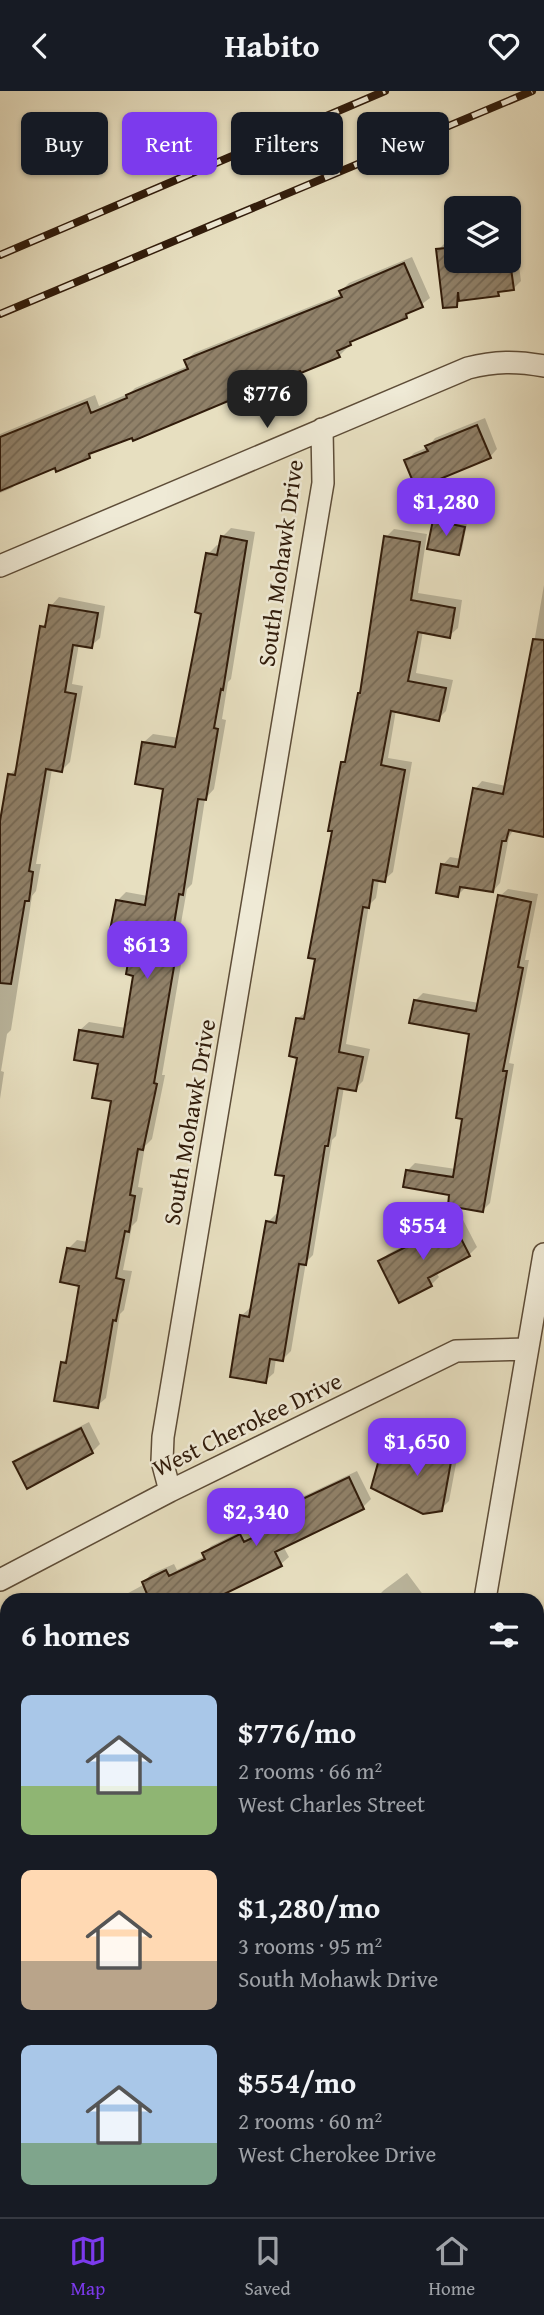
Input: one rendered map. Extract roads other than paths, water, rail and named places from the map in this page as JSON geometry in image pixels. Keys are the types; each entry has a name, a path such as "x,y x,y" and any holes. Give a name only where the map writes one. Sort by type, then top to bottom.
{"street":[{"path":"0,566 467,368 494,361 544,366"},
{"name":"South Mohawk Drive","path":"170,1491 162,1461 163,1437 323,483 322,429"},
{"path":"486,1593 544,1254"},
{"name":"West Cherokee Drive","path":"0,1580 170,1491 456,1351 527,1349"}],"railway":[{"path":"0,255 385,91"},
{"path":"0,314 532,91"}]}
